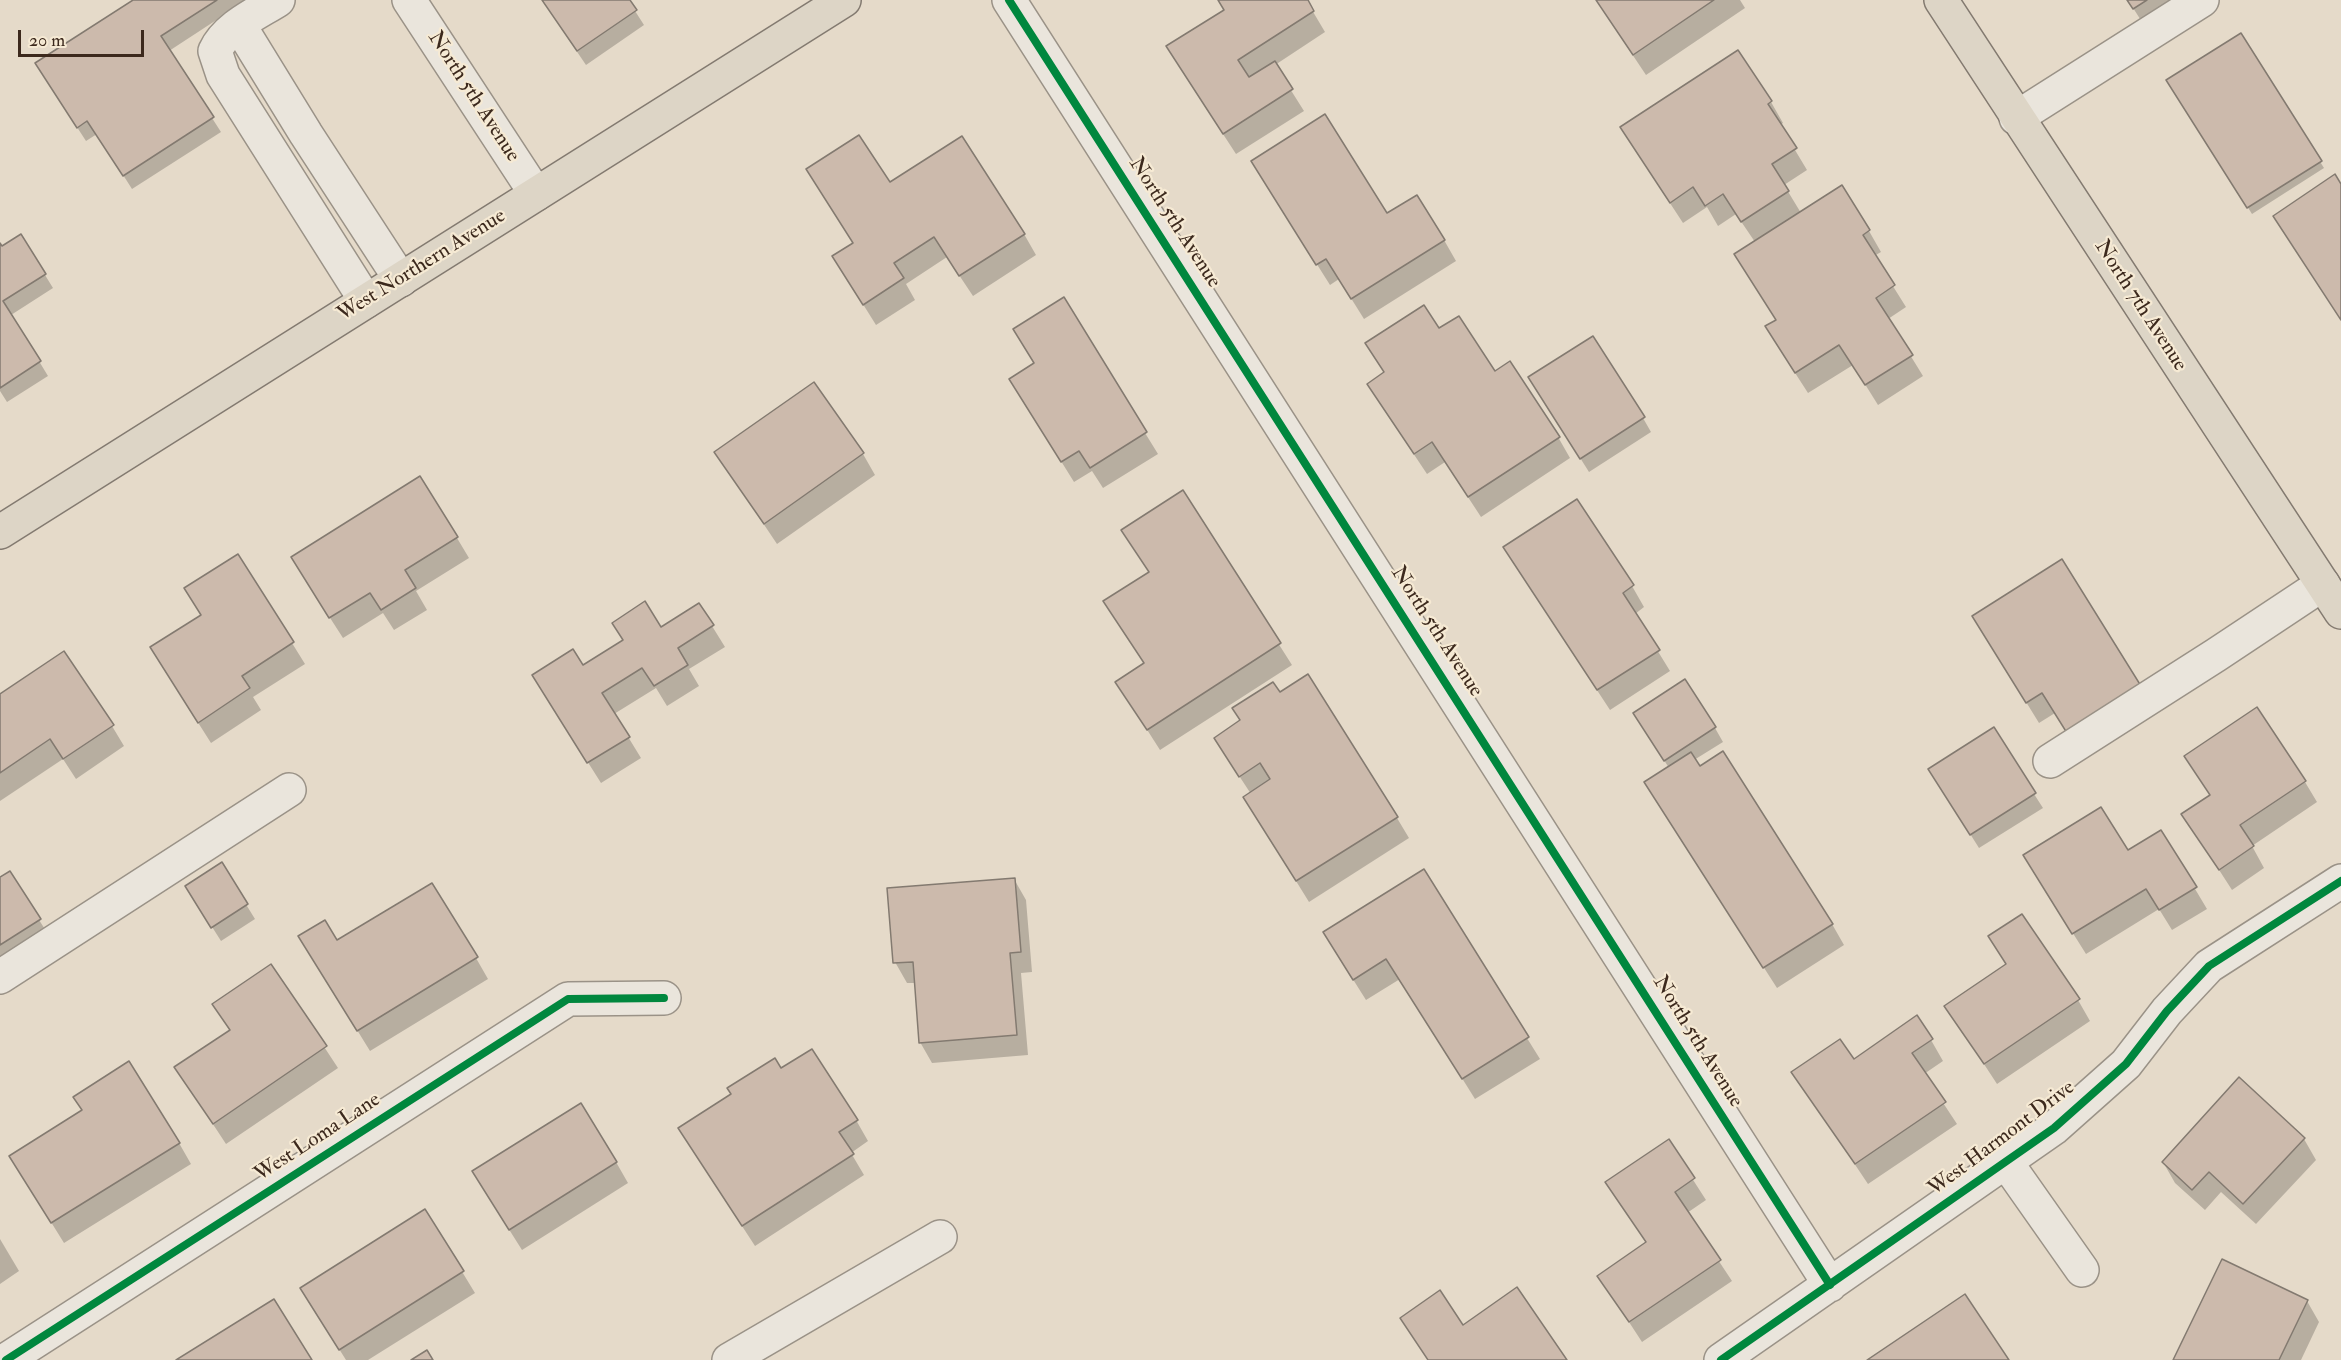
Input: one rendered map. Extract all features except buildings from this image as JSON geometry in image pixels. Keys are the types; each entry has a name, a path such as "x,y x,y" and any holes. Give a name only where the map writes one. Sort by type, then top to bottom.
{"main road":[{"name":"West Northern Avenue","path":"0,532 844,0"},
{"name":"North 7th Avenue","path":"1941,0 2341,612"}],"street":[{"path":"278,0 220,40 215,51 223,75 366,301"},
{"name":"North 5th Avenue","path":"409,0 536,194"},
{"name":"North 5th Avenue","path":"1009,0 1830,1285"},
{"path":"2016,118 2202,0"},
{"path":"240,25 306,134 401,280"},
{"path":"2050,761 2323,584"},
{"path":"0,977 289,790"},
{"name":"West Harmont Drive","path":"1721,1360 2054,1128 2126,1064 2167,1011 2209,966 2341,881"},
{"name":"West Loma Lane","path":"6,1360 568,999 664,998"},
{"name":"West Harmont Drive","path":"2006,1162 2082,1270"},
{"path":"729,1360 940,1237"}],"cycle path":[{"path":"1009,0 1830,1285"},
{"path":"1721,1360 2054,1128 2126,1064 2167,1011 2209,966 2341,881"},
{"path":"6,1360 568,999 664,998"}]}
